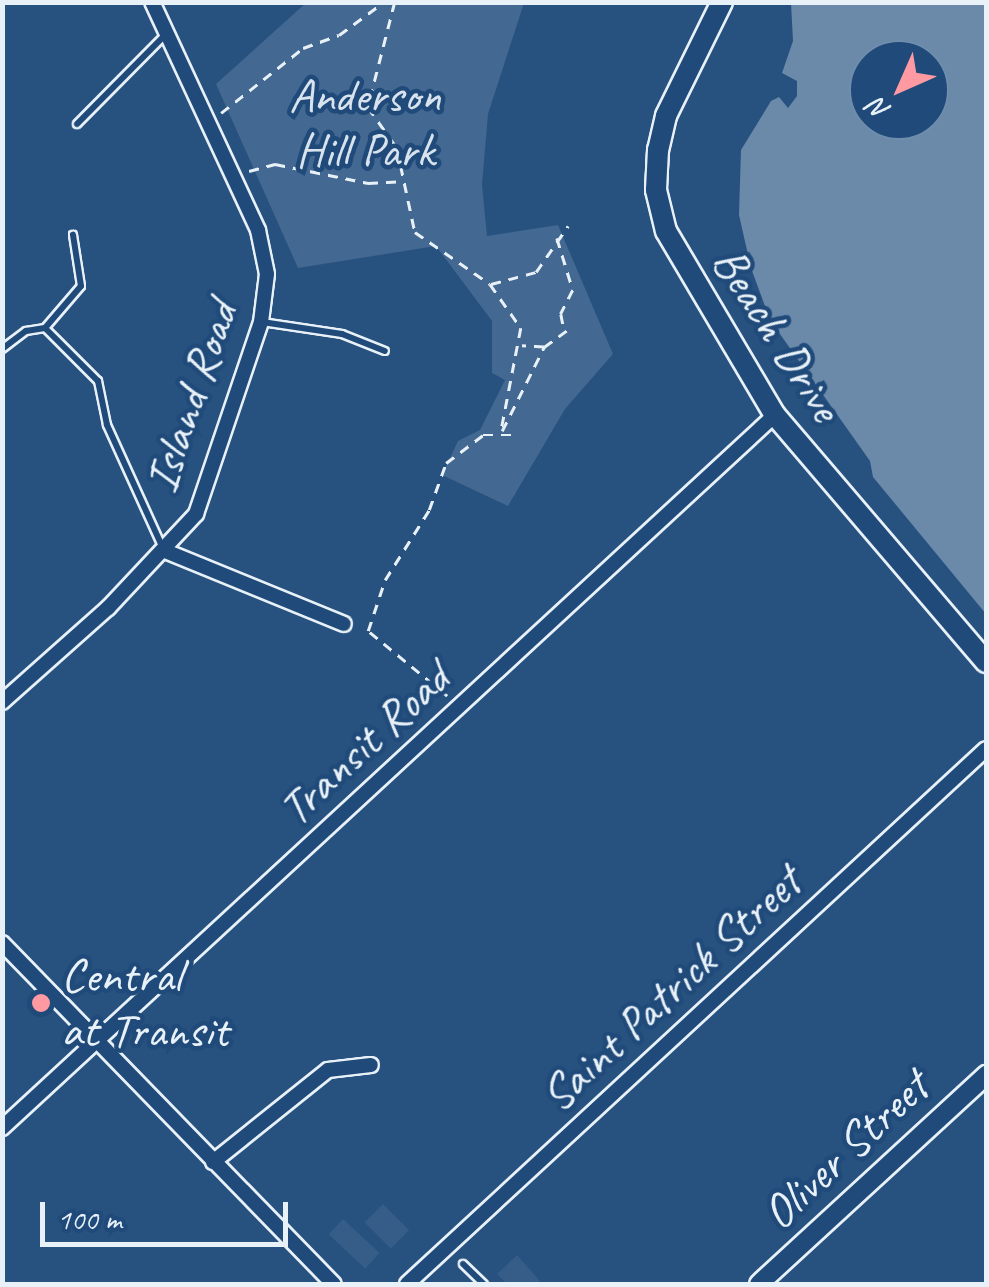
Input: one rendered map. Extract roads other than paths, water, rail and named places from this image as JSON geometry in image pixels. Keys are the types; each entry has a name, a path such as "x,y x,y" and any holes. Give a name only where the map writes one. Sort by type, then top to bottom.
{"main road":[{"name":"Beach Drive","path":"722,2 666,116 656,190 666,231 688,276 774,414 986,662"}],"street":[{"name":"Island Road","path":"2,702 166,551 196,514 261,322 264,252 152,2"},
{"name":"Transit Road","path":"2,1128 774,414"},
{"path":"166,551 344,624"},
{"name":"Saint Patrick Street","path":"407,1284 986,749"},
{"path":"2,943 94,1044 334,1284"},
{"path":"213,1162 328,1070 371,1065"},
{"name":"Oliver Street","path":"759,1284 986,1075"}],"lane":[{"path":"77,124 168,32"},
{"path":"2,349 26,332 45,328 82,286 73,235"},
{"path":"261,322 342,334 385,351"},
{"path":"45,328 98,380 107,425 166,551"},
{"path":"464,1264 484,1284"}],"place":[{"name":"Central at Transit","path":"41,1003"}],"park label":[{"name":"Anderson Hill Park","path":"365,122"}]}
